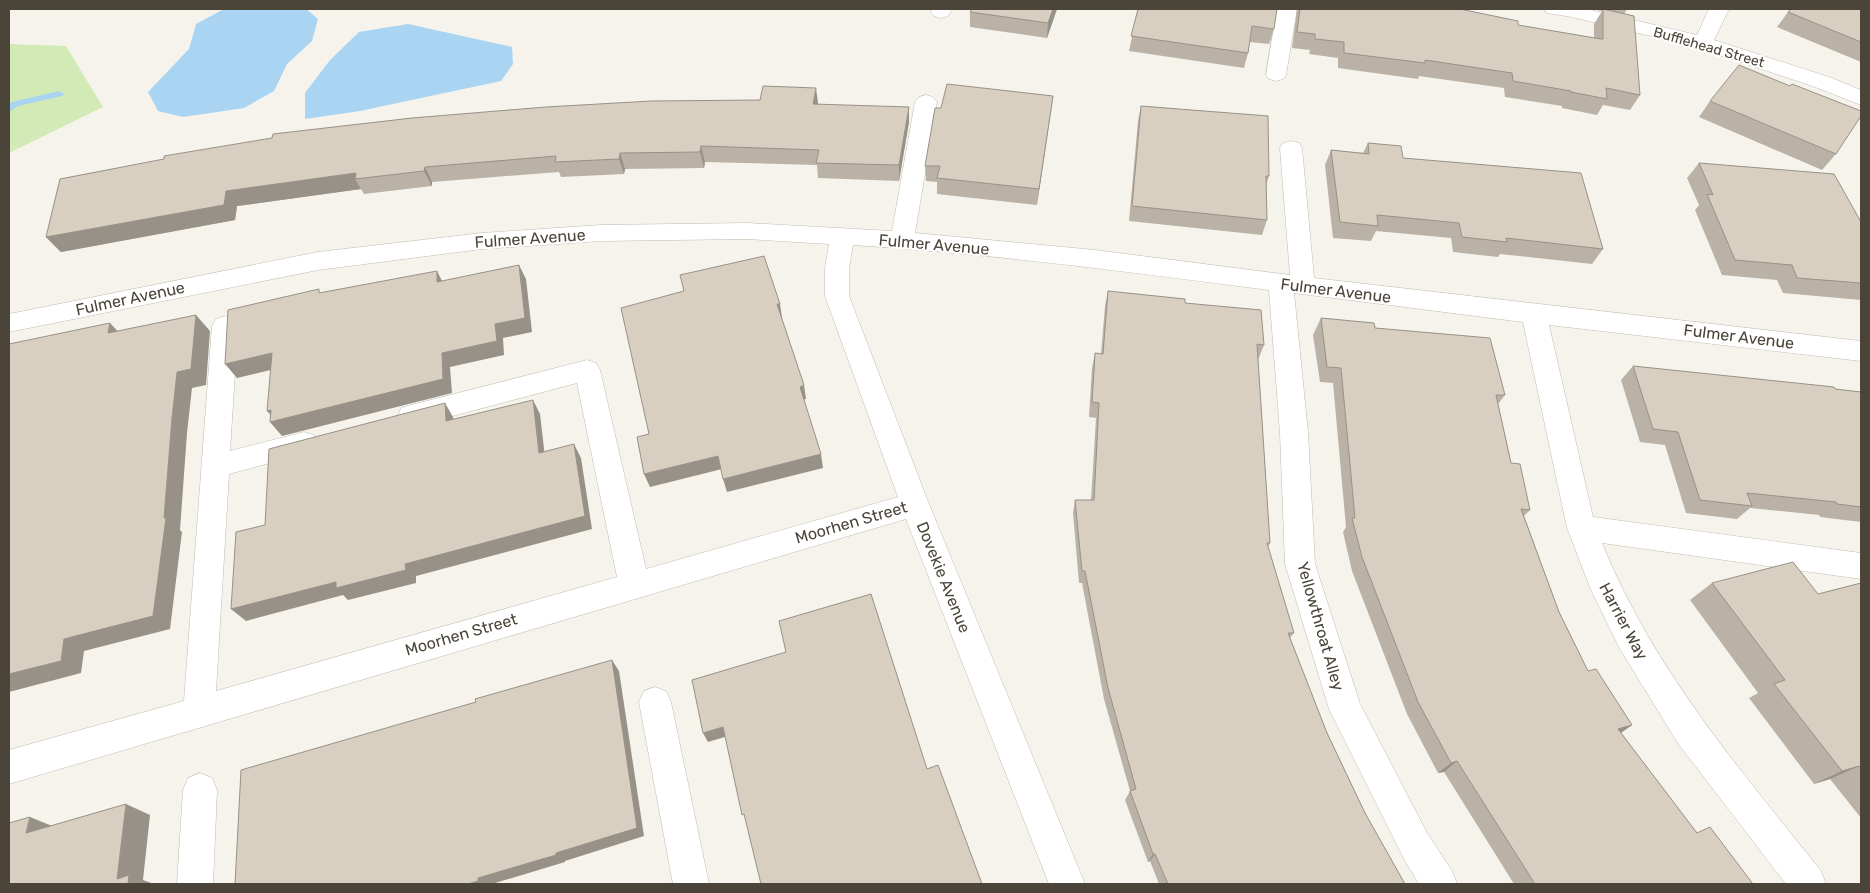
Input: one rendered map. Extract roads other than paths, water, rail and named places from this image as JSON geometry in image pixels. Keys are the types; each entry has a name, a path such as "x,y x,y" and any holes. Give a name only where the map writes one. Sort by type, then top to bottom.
{"street":[{"path":"1276,75 1287,9"},
{"name":"Bufflehead Street","path":"1554,9 1572,11 1703,43 1822,82 1861,98"},
{"path":"1703,43 1719,9"},
{"path":"902,240 926,102"},
{"name":"Yellowthroat Alley","path":"1291,148 1294,433 1300,564 1345,709 1415,845 1439,884"},
{"name":"Fulmer Avenue","path":"9,323 318,261 482,241 601,233 747,231 902,240 1095,260 1534,314 1861,351"},
{"name":"Dovekie Avenue","path":"842,237 837,296 915,504 1067,884"},
{"name":"Harrier Way","path":"1534,314 1580,528 1602,581 1630,637 1689,731 1808,884"},
{"path":"199,711 226,326"},
{"path":"388,422 588,370 634,584"},
{"path":"216,466 330,437"},
{"name":"Moorhen Street","path":"9,767 634,584 915,504"},
{"path":"1580,528 1861,566"},
{"path":"655,702 684,882"},
{"path":"195,884 200,790"}],"water":[{"path":"224,9 306,9 318,19 312,41 287,64 274,91 244,108 183,117 158,111 148,92 189,49 196,24"},
{"path":"408,24 512,47 513,64 501,81 360,111 305,119 305,93 330,60 359,32"}],"waterway":[{"path":"9,109 15,104 59,94"}]}
